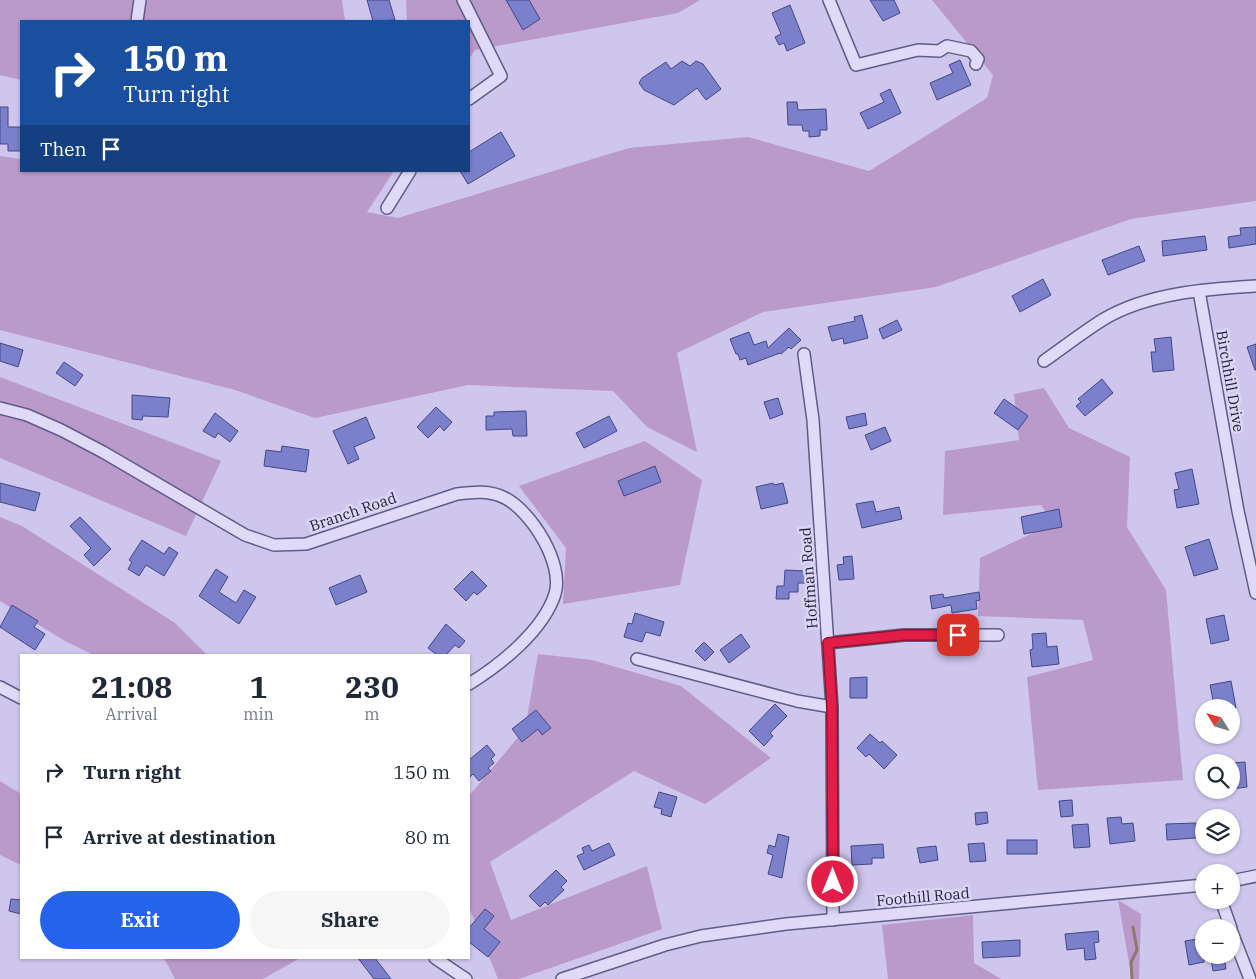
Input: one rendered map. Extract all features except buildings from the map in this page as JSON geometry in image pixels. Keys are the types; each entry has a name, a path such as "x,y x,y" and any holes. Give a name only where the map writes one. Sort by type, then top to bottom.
{"street":[{"path":"137,20 140,0"},
{"path":"463,0 502,76 470,98"},
{"path":"829,0 856,65 918,50 940,51 947,46 972,51 978,59 976,64"},
{"path":"387,208 409,172"},
{"path":"1044,361 1104,319 1164,297 1199,291 1256,286"},
{"name":"Birchhill Drive","path":"1199,291 1238,511 1256,593"},
{"name":"Hoffman Road","path":"804,354 813,420 832,707 833,920"},
{"name":"Branch Road","path":"0,408 27,415 60,430 103,452 228,526 261,542 274,545 306,544 456,494 476,492 504,497 522,508 539,533 554,564 557,582 555,593 537,627 528,637 470,683"},
{"path":"828,643 904,635 998,635"},
{"path":"637,659 797,701 832,707"},
{"path":"0,687 20,697"},
{"path":"1240,879 1256,876"},
{"name":"Foothill Road","path":"562,979 665,945 701,936 833,920 1195,886"},
{"path":"1240,953 1250,979"},
{"path":"436,959 466,979"}],"shaded area":[{"path":"0,0 342,0 345,20 20,20 20,80 0,75"},
{"path":"406,0 700,0 678,13 475,50 470,58 470,20 407,20"},
{"path":"932,0 1256,0 1256,201 1131,219 936,287 763,312 677,353 697,452 647,427 613,391 468,385 315,418 235,390 0,330 0,156 20,159 20,172 393,172 367,212 398,218 629,148 748,137 869,171 987,98 993,75"},
{"path":"0,377 221,461 186,536 0,458"},
{"path":"1044,388 1069,428 1130,457 1127,527 1166,590 1183,780 1038,790 1027,677 1093,660 1083,620 978,616 980,558 1054,523 1041,505 943,515 945,451 1019,440 1014,394"},
{"path":"645,441 702,480 680,585 563,604 566,548 519,486"},
{"path":"0,517 22,526 175,623 206,654 92,654 65,641 0,601"},
{"path":"538,654 592,660 681,686 771,758 705,804 634,771 490,862 511,920 647,866 662,929 519,979 498,979 470,909 470,795 525,729"},
{"path":"0,781 20,793 20,865 0,855"},
{"path":"1118,900 1141,914 1139,979 1132,979"},
{"path":"973,915 974,963 1001,979 888,979 882,925"},
{"path":"165,959 298,959 263,979 175,979"}],"waterway":[{"path":"1132,979 1131,962 1137,950 1133,927"}],"route":[{"path":"833,882 832,707 828,643 904,635 958,635"}]}
